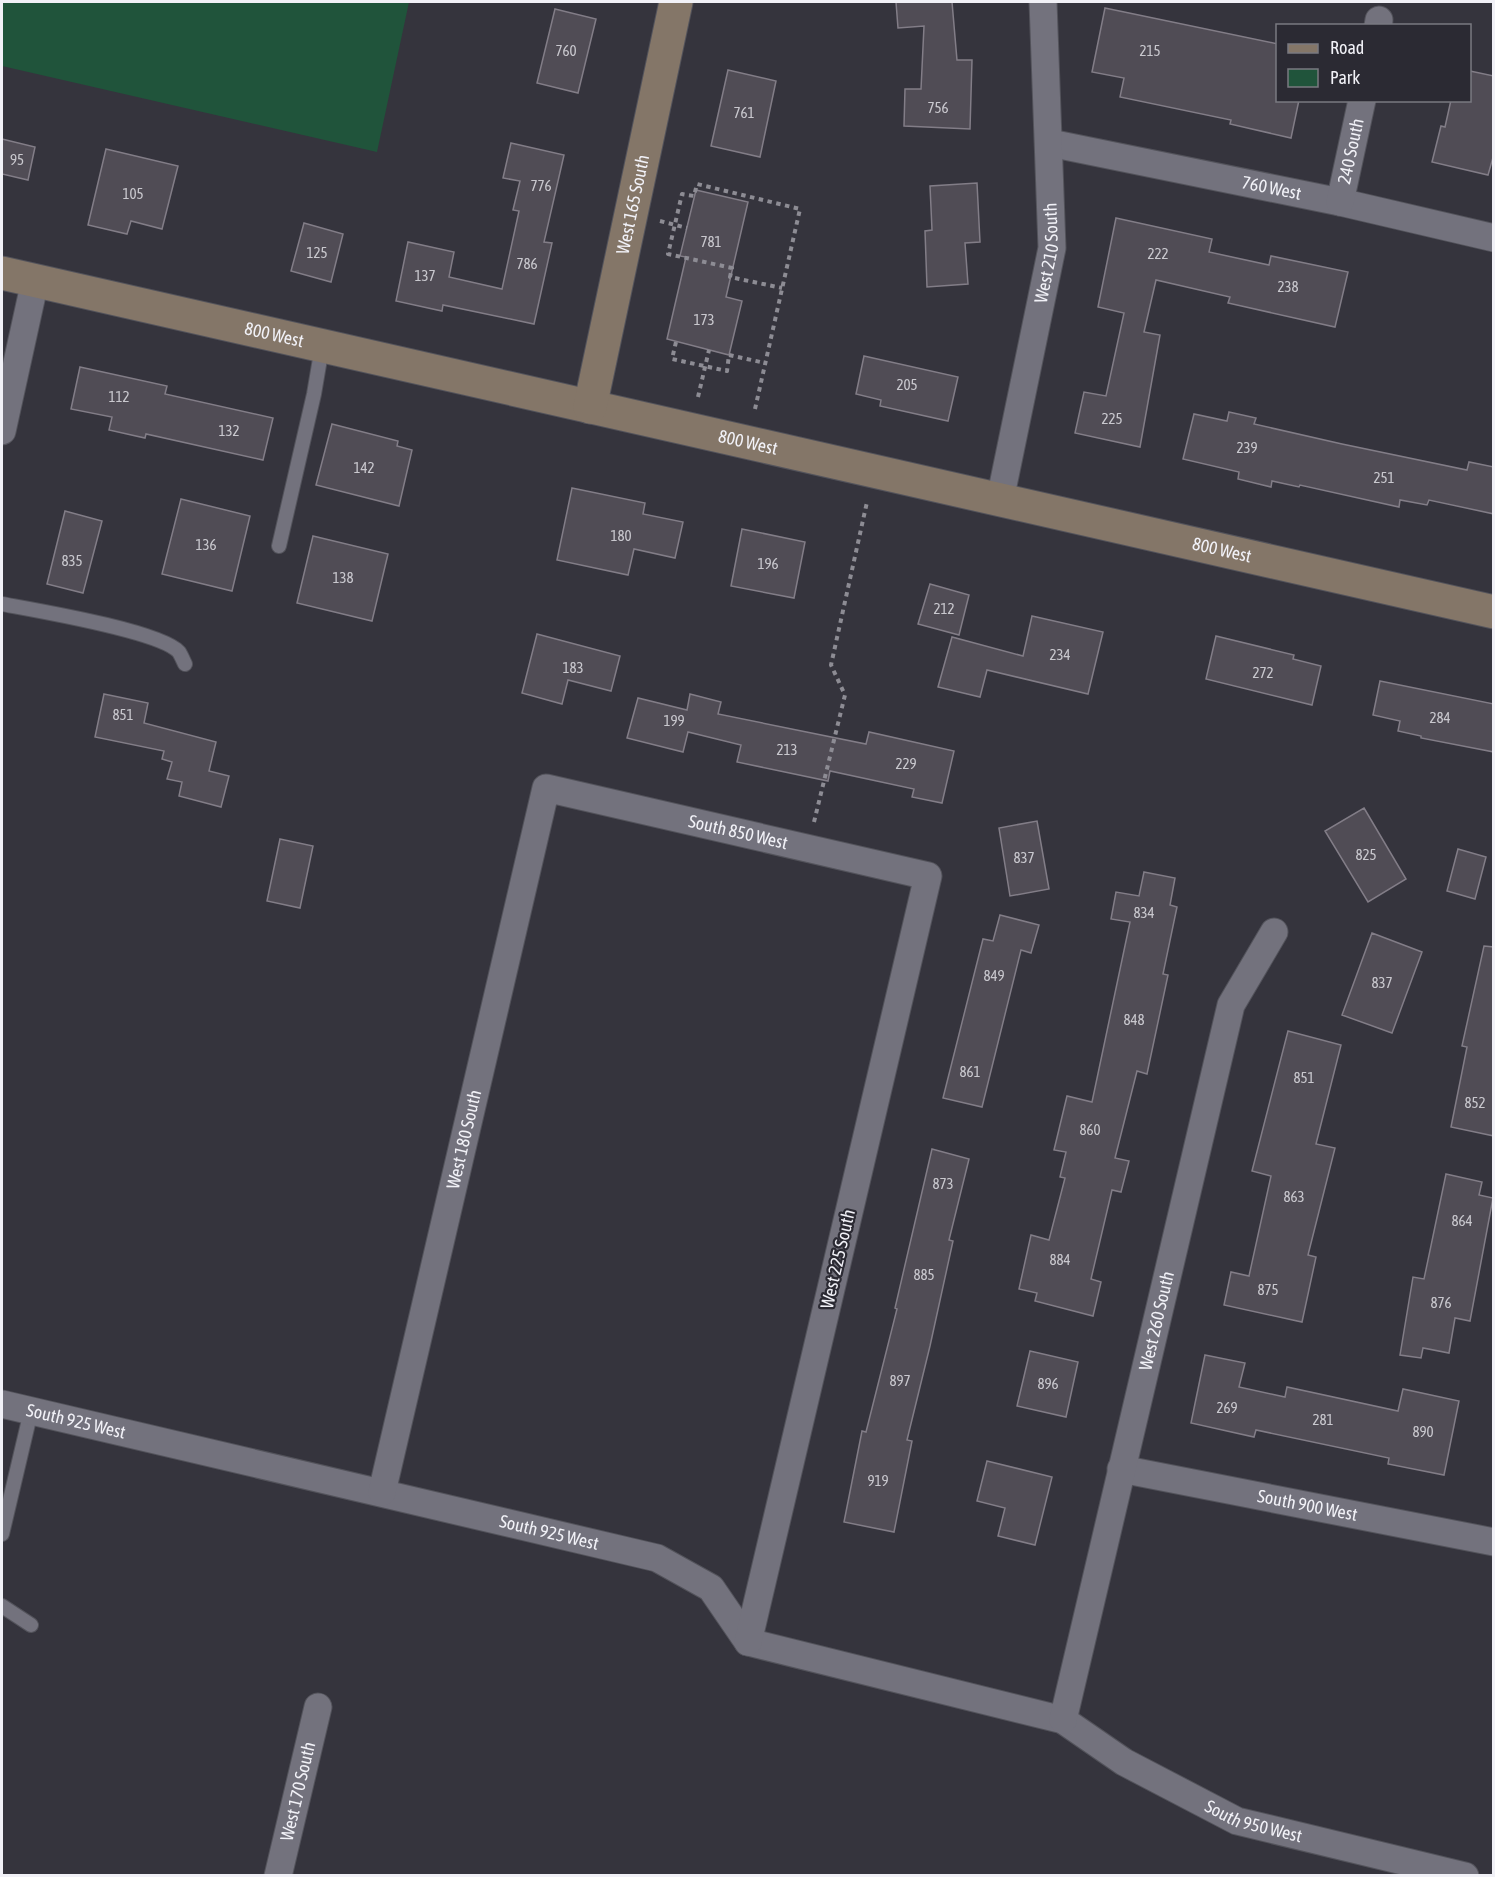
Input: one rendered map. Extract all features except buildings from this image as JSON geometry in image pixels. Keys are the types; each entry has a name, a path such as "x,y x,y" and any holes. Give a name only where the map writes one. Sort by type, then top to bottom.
{"street":[{"name":"West 165 South","path":"590,407 676,2"},
{"name":"West 210 South","path":"1000,500 1052,248 1050,143 1043,2"},
{"name":"240 South","path":"1340,202 1362,102"},
{"name":"760 West","path":"1050,143 1340,202 1494,238"},
{"name":"800 West","path":"2,273 1494,612"},
{"path":"2,431 35,281"},
{"name":"South 850 West","path":"546,788 928,876"},
{"name":"West 180 South","path":"382,1492 546,788"},
{"name":"West 225 South","path":"748,1642 928,876"},
{"name":"West 260 South","path":"1063,1720 1231,1005 1274,932"},
{"name":"South 925 West","path":"2,1404 657,1558 711,1588 748,1642"},
{"name":"South 900 West","path":"1121,1469 1493,1539"},
{"path":"748,1642 1063,1720"},
{"name":"West 170 South","path":"278,1875 318,1707"},
{"name":"South 950 West","path":"1063,1720 1124,1762 1237,1821 1371,1865 1465,1875"}],"lane":[{"path":"279,546 314,394 322,346"},
{"path":"2,604 111,627 152,639 179,652 184,664"},
{"path":"2,1533 31,1411"},
{"path":"2,1606 31,1625"}],"path":[{"path":"755,410 800,209 697,184 694,196 682,195 668,254 732,268 730,277 782,288"},
{"path":"650,220 687,228"},
{"path":"676,342 672,359 727,371 729,355 765,363"},
{"path":"698,397 709,350"},
{"path":"814,822 845,695 831,665 867,502"}],"green space":[{"path":"2,2 409,2 377,152 2,66"}]}
